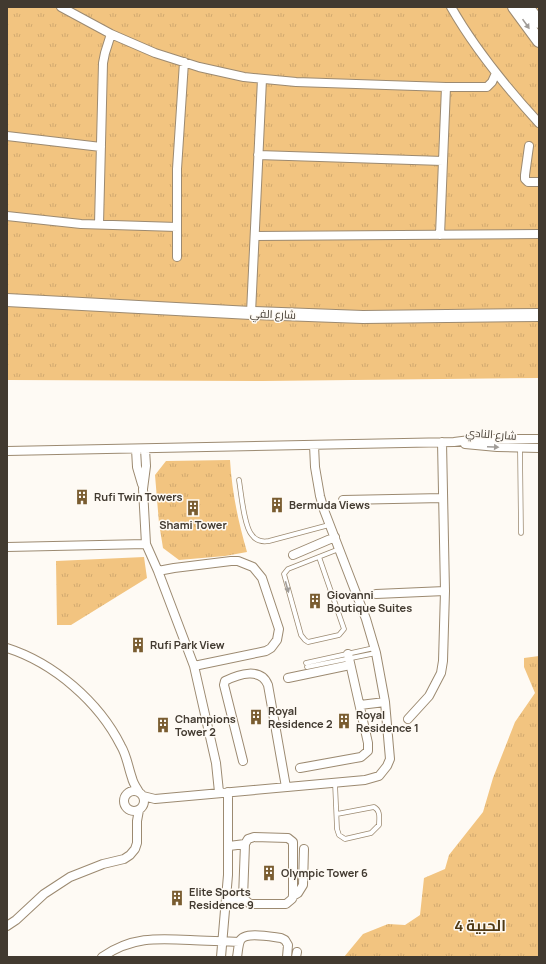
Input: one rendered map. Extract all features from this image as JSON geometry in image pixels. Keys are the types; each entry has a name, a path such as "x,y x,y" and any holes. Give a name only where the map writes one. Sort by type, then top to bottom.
{"street":[{"path":"60,7 111,34 155,52 184,62 262,79 446,88 487,86 492,82 496,73"},
{"path":"451,7 472,40 496,73 539,123"},
{"path":"514,7 539,41"},
{"path":"528,7 539,22"},
{"path":"99,224 104,53 111,34"},
{"path":"177,258 177,169 184,62"},
{"path":"251,313 262,79"},
{"path":"440,235 446,88"},
{"path":"7,136 101,147"},
{"path":"529,146 524,177 528,182 539,182"},
{"path":"258,155 443,161"},
{"path":"7,216 55,222 177,227"},
{"path":"255,236 539,234"},
{"name":"شارع الفي","path":"7,300 251,313 363,317 539,315"},
{"name":"شارع النادي","path":"454,442 478,439 539,439"},
{"path":"408,719 429,696 441,673 444,648 445,591 442,442"},
{"path":"7,452 454,442"},
{"name":"شارع النادي","path":"454,442 482,446 539,448"},
{"path":"132,778 129,792 124,800 126,806 155,799 372,779 379,776 387,766 390,752 385,702 375,651 361,604 320,496 316,474 314,445"},
{"path":"136,449 137,467 144,489"},
{"path":"145,449 146,466 144,489 146,544 158,571 194,666 216,763 219,792"},
{"path":"343,500 443,498"},
{"path":"293,554 335,537"},
{"path":"7,547 146,544"},
{"path":"158,571 238,561 252,567 262,578 279,629 278,640 275,644 266,651 194,666"},
{"path":"376,594 445,591"},
{"path":"7,648 32,658 64,679 104,718 122,747 130,768 139,803"},
{"path":"288,678 349,659 369,747 362,757 300,768"},
{"path":"243,761 224,685 225,681 230,678 255,673 262,676 268,685 286,787"},
{"path":"360,706 385,702"},
{"path":"7,926 16,920 44,894 70,877 103,864 124,859 130,855 135,849 137,843 136,821 139,803 136,791 129,792"},
{"path":"221,957 227,899 228,792"},
{"path":"245,901 243,895 245,844 248,839 254,837 288,838 291,840 294,846 293,896"},
{"path":"228,846 245,844"},
{"path":"227,899 245,901 250,904 282,905 289,902 303,885 304,849"},
{"path":"237,957 239,942 242,938 247,936 284,938 288,943 287,957"},
{"path":"102,957 112,950 127,944 159,938 239,942"}],"lane":[{"path":"520,448 521,533"},
{"path":"239,480 248,530 251,535 259,540 269,541 330,524"},
{"path":"319,557 344,629 339,635 308,642 301,635 284,574 288,569 339,549"},
{"path":"307,665 349,659 375,651"},
{"path":"335,783 337,832 339,835 344,838 371,833 379,825 380,813 379,810 374,807 337,814"}],"green space":[{"path":"7,7 539,7 539,378 263,381 7,380"},
{"path":"230,460 236,506 247,552 225,556 179,560 163,548 159,523 155,475 166,461"},
{"path":"144,557 147,578 71,625 57,625 56,561"},
{"path":"539,656 539,957 344,957 363,934 388,924 405,925 420,915 424,878 445,869 449,855 483,812 493,778 515,722 535,693 524,667 524,658"}],"place":[{"name":"Rufi Twin Towers","path":"82,497"},
{"name":"Bermuda Views","path":"277,505"},
{"name":"Shami Tower","path":"193,508"},
{"name":"Giovanni Boutique Suites","path":"315,601"},
{"name":"Rufi Park View","path":"138,645"},
{"name":"Royal Residence 2","path":"256,717"},
{"name":"Royal Residence 1","path":"344,721"},
{"name":"Champions Tower 2","path":"163,725"},
{"name":"Olympic Tower 6","path":"269,873"},
{"name":"Elite Sports Residence 9","path":"177,898"}],"district":[{"name":"الحبية 4","path":"480,926"}]}
